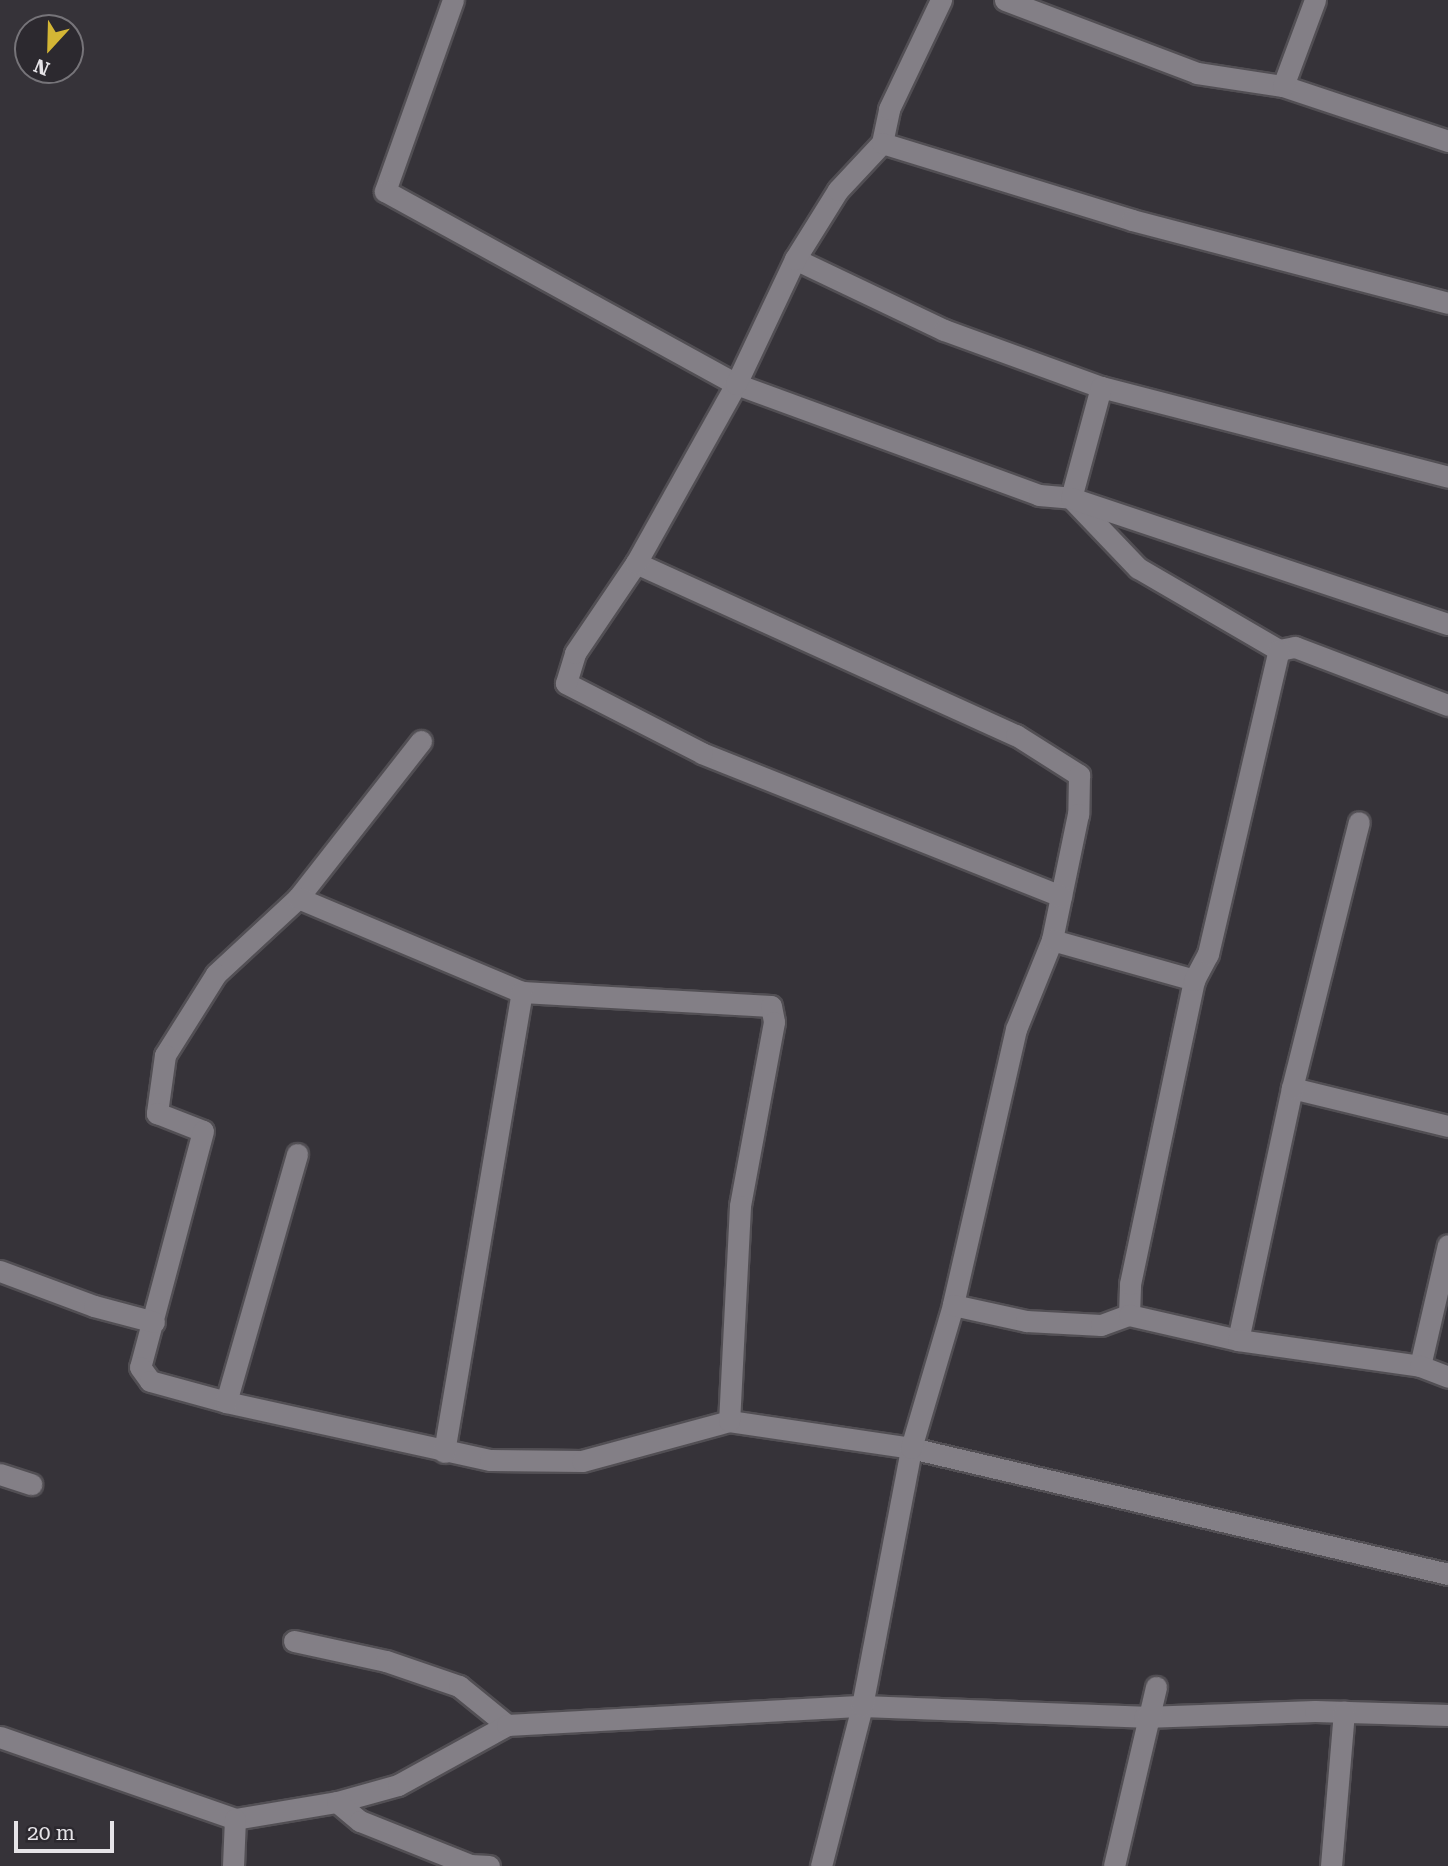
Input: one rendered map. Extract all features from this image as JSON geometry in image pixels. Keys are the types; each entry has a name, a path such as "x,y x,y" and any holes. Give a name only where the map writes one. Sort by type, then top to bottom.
{"street":[{"path":"453,0 385,191 736,384 1039,495 1071,499 1448,624"},
{"path":"941,0 889,109 882,143 838,190 795,260 736,384 636,563 575,653 566,683 702,753 1061,896"},
{"path":"1005,0 1198,73 1283,86 1448,141"},
{"path":"1283,86 1315,0"},
{"path":"882,143 1132,220 1448,303"},
{"path":"795,260 944,330 1101,387 1448,477"},
{"path":"1071,499 1101,387"},
{"path":"1071,499 1138,568 1279,650 1295,647 1448,705"},
{"path":"636,563 1016,735 1079,775 1078,814 1052,940 1016,1029 953,1305 911,1448 862,1706 821,1866"},
{"path":"1129,1315 1130,1284 1195,980 1208,954 1279,650"},
{"path":"421,741 298,898 216,974 165,1055 158,1113 203,1131 140,1367 150,1381 226,1402 490,1460 582,1461 729,1421 911,1448 1448,1573"},
{"path":"1238,1340 1292,1088 1359,821"},
{"path":"298,898 522,992 772,1006 774,1023 740,1206 729,1421"},
{"path":"1052,940 1195,980"},
{"path":"444,1452 522,992"},
{"path":"1292,1088 1448,1126"},
{"path":"226,1402 297,1154"},
{"path":"1420,1366 1448,1245"},
{"path":"0,1271 94,1306 154,1322"},
{"path":"953,1305 1026,1321 1101,1325 1129,1315 1238,1340 1420,1366 1448,1377"},
{"path":"0,1474 31,1484"},
{"path":"293,1641 386,1661 459,1686 507,1725"},
{"path":"1114,1866 1156,1687"},
{"path":"0,1737 235,1819 337,1802 398,1785 507,1725 862,1706 1149,1717 1344,1712 1448,1716"},
{"path":"1336,1865 1344,1712"},
{"path":"337,1802 360,1821 470,1866 489,1866"},
{"path":"233,1866 235,1819"}]}
